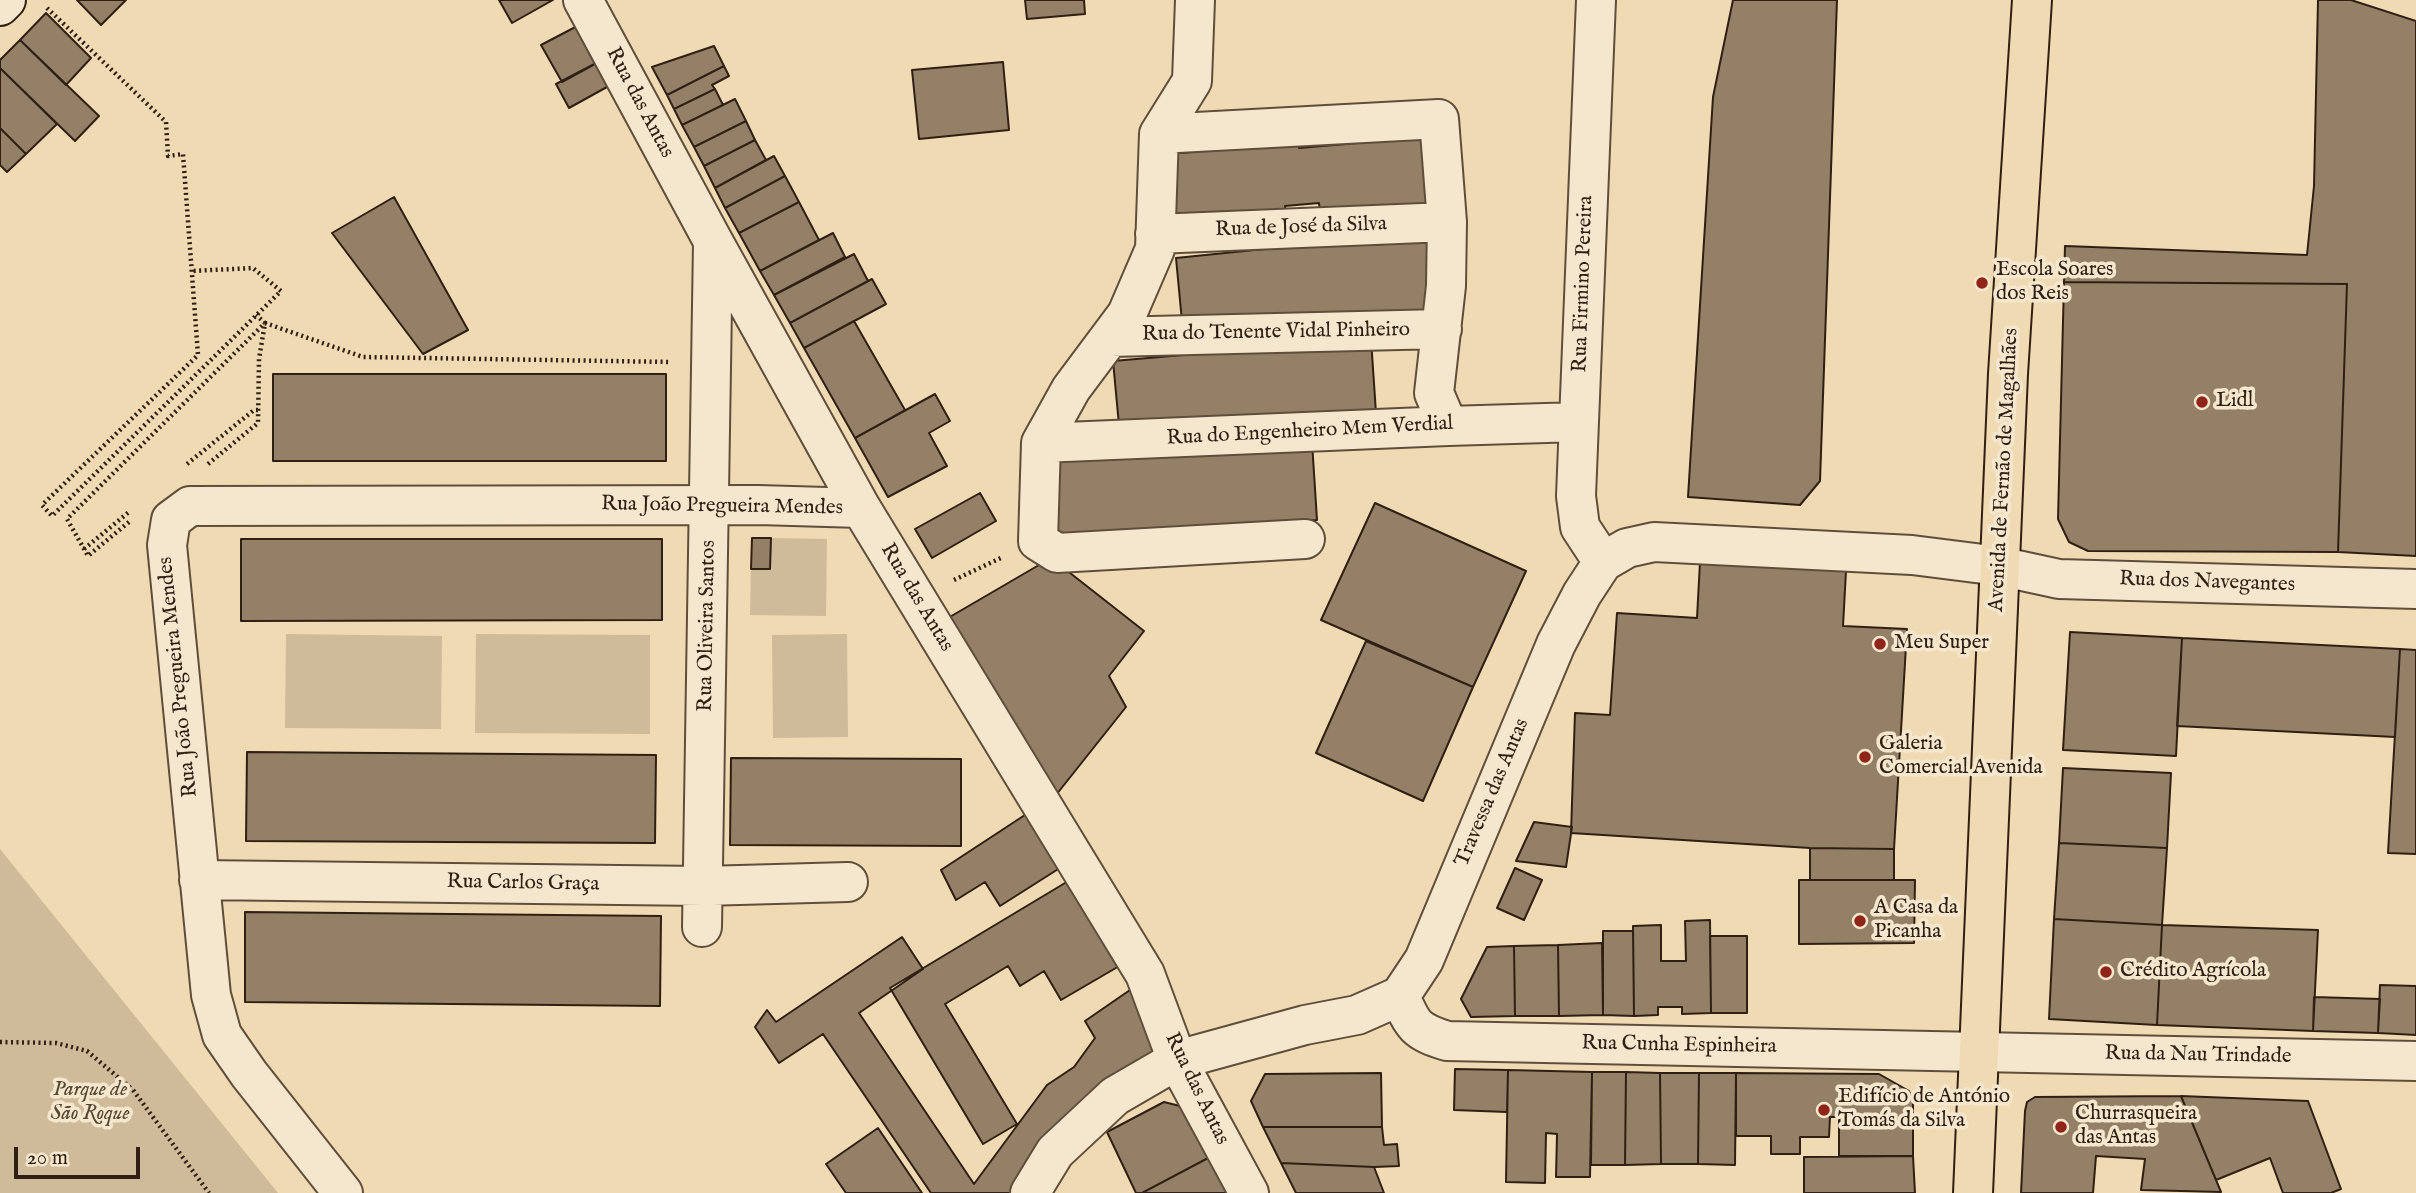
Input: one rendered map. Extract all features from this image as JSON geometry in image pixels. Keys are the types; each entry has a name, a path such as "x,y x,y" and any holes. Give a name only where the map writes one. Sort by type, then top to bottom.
{"main road":[{"name":"Avenida de Fernão de Magalhães","path":"1973,1193 2008,374 2032,0"}],"street":[{"path":"0,6 6,0"},
{"name":"Rua das Antas","path":"583,0 861,508 1146,974 1177,1060 1249,1193"},
{"path":"1195,0 1192,80 1159,134 1155,249 1127,314 1071,389 1041,443 1038,541 1057,553 1306,538"},
{"name":"Rua Firmino Pereira","path":"1596,0 1576,496 1580,527 1603,562"},
{"path":"1159,134 1439,119 1447,222 1446,285 1434,393 1448,426"},
{"name":"Rua de José da Silva","path":"1155,234 1447,222"},
{"name":"Rua Oliveira Santos","path":"702,927 713,241"},
{"name":"Rua do Tenente Vidal Pinheiro","path":"1110,337 1442,329"},
{"name":"Rua do Engenheiro Mem Verdial","path":"1041,443 1579,422"},
{"name":"Rua João Pregueira Mendes","path":"343,1193 249,1074 222,1035 211,995 167,545 171,520 190,506 861,508"},
{"path":"1603,562 1628,548 1654,542 1912,555 1999,566"},
{"name":"Travessa das Antas","path":"1400,996 1424,960 1556,644 1582,594 1603,562"},
{"name":"Rua dos Navegantes","path":"1999,566 2059,579 2416,589"},
{"name":"Rua Carlos Graça","path":"199,880 703,886 848,882"},
{"path":"1030,1193 1055,1152 1115,1096 1177,1060 1305,1025 1357,1015 1400,996"},
{"name":"Rua Cunha Espinheira","path":"1400,996 1411,1022 1426,1034 1447,1041 1981,1051"},
{"name":"Rua da Nau Trindade","path":"1981,1051 2416,1061"}],"path":[{"path":"38,0 166,122 167,156 183,154 198,355 42,505 52,516 281,291 253,268 192,271"},
{"path":"256,315 265,323 363,357 668,362"},
{"path":"258,410 259,359 265,323"},
{"path":"131,520 88,556 67,519 265,323"},
{"path":"916,598 1038,541"},
{"path":"0,1042 56,1043 87,1051 133,1090 209,1193"}],"green space":[{"path":"771,538 827,539 826,616 750,615 751,569 770,569"},
{"path":"286,634 442,636 441,729 285,728"},
{"path":"476,634 650,635 650,734 475,733"},
{"path":"847,634 848,737 773,738 772,635"},
{"name":"Parque de São Roque","path":"0,849 278,1193 0,1193"}],"building":[{"path":"77,0 126,0 101,25"},
{"path":"499,0 553,0 512,23"},
{"path":"1025,0 1084,0 1085,14 1027,19"},
{"path":"1733,0 1837,0 1820,481 1800,505 1688,497 1713,97"},
{"path":"2318,0 2351,0 2416,21 2416,556 2338,552 2347,284 2064,282 2065,246 2307,255 2314,186"},
{"path":"46,13 91,58 66,85 20,40"},
{"path":"585,22 604,59 562,82 541,45"},
{"path":"20,40 99,116 75,141 0,68 0,60"},
{"path":"714,46 724,66 667,95 652,67"},
{"path":"604,59 616,82 569,108 556,84"},
{"path":"1003,62 1009,130 919,139 912,70"},
{"path":"724,66 729,76 712,85 715,89 674,109 667,95"},
{"path":"0,68 57,124 26,154 0,128"},
{"path":"715,89 723,105 682,125 674,109"},
{"path":"735,99 746,121 694,147 682,125"},
{"path":"746,121 755,140 704,166 694,147"},
{"path":"0,128 26,154 7,172 0,165"},
{"path":"1428,137 1434,209 1321,219 1319,203 1285,206 1286,216 1177,227 1170,154 1299,142 1299,148"},
{"path":"755,140 766,160 715,188 704,166"},
{"path":"774,156 785,176 725,208 715,188"},
{"path":"785,176 799,202 739,233 725,208"},
{"path":"394,197 468,330 423,354 332,233"},
{"path":"799,202 819,240 760,271 739,233"},
{"path":"833,233 845,257 774,295 760,271"},
{"path":"1372,238 1373,245 1432,239 1439,312 1183,332 1176,258"},
{"path":"854,254 868,281 790,323 774,295"},
{"path":"872,279 886,304 804,348 790,323"},
{"name":"Lidl","path":"2064,282 2347,284 2338,552 2088,551 2069,542 2058,519"},
{"path":"854,321 905,410 855,438 804,348"},
{"path":"1371,339 1376,413 1120,436 1113,361"},
{"path":"273,374 666,374 666,461 273,461"},
{"path":"935,394 950,421 929,433 947,466 888,497 855,438"},
{"path":"1312,442 1317,520 1057,538 1051,454"},
{"path":"980,493 996,521 932,558 915,529"},
{"path":"1375,503 1526,571 1473,687 1321,620"},
{"path":"752,538 771,538 770,569 751,569"},
{"path":"241,539 662,539 662,620 241,621"},
{"path":"1051,558 1144,631 1109,676 1126,707 1056,795 948,618"},
{"path":"1700,562 1846,571 1843,626 1907,629 1894,849 1810,848 1571,833 1575,713 1610,715 1617,613 1697,618"},
{"path":"2070,632 2182,638 2176,756 2063,750"},
{"path":"2182,638 2400,649 2395,737 2177,726"},
{"path":"1366,641 1473,687 1423,801 1316,753"},
{"path":"2400,649 2416,650 2416,854 2388,853"},
{"path":"247,752 656,755 655,843 246,841"},
{"path":"731,758 961,759 961,846 730,845"},
{"path":"2063,768 2171,773 2167,848 2059,843"},
{"path":"1031,811 1063,866 1000,906 985,882 956,900 941,870"},
{"path":"1534,822 1572,827 1566,867 1516,861"},
{"path":"2059,843 2167,848 2162,925 2054,919"},
{"path":"1810,848 1894,849 1894,880 1810,880"},
{"path":"1515,868 1542,880 1524,920 1497,908"},
{"path":"1070,880 1121,965 1061,1000 1044,971 1020,986 1008,966 945,1004 1017,1124 983,1144 890,988"},
{"path":"1799,880 1915,880 1914,943 1799,944"},
{"path":"245,912 661,916 660,1006 245,1002"},
{"name":"Crédito Agrícola","path":"2054,919 2162,925 2157,1025 2049,1019"},
{"path":"1710,920 1711,1013 1682,1014 1682,1007 1658,1007 1658,1015 1634,1016 1633,926 1661,925 1661,961 1686,961 1685,921"},
{"path":"2162,925 2318,930 2313,1031 2157,1025"},
{"path":"1603,931 1633,931 1634,1016 1603,1015"},
{"path":"1710,936 1747,936 1747,1013 1711,1013"},
{"path":"902,937 923,969 859,1013 974,1184 1047,1085 1074,1067 1095,1038 1085,1021 1130,990 1166,1043 1099,1088 1022,1193 931,1193 823,1034 779,1063 755,1027 767,1010 776,1022"},
{"path":"1602,943 1603,1015 1559,1016 1558,945"},
{"path":"1558,945 1559,1016 1515,1016 1514,946"},
{"path":"1514,946 1515,1016 1471,1017 1461,999 1487,947"},
{"path":"2380,985 2416,986 2416,1035 2378,1033"},
{"path":"2314,997 2380,999 2378,1033 2313,1031"},
{"path":"1455,1069 1508,1070 1507,1112 1454,1110"},
{"path":"1508,1070 1592,1072 1590,1177 1556,1177 1557,1134 1546,1133 1545,1183 1506,1182"},
{"path":"1592,1072 1626,1072 1625,1165 1591,1165"},
{"path":"1626,1072 1660,1073 1661,1164 1625,1165"},
{"path":"1381,1073 1382,1127 1263,1127 1251,1101 1265,1074"},
{"path":"1660,1073 1699,1073 1698,1164 1661,1164"},
{"path":"1699,1073 1736,1073 1735,1165 1698,1164"},
{"name":"Edifício de António Tomás da Silva","path":"1736,1073 1879,1074 1909,1091 1913,1102 1913,1156 1839,1156 1839,1117 1830,1117 1829,1137 1800,1137 1800,1154 1771,1154 1771,1136 1736,1136"},
{"path":"2181,1096 2221,1192 2141,1190 2145,1159 2096,1156 2093,1193 2021,1193 2025,1111 2027,1102 2035,1097"},
{"path":"2181,1096 2308,1101 2341,1189 2331,1193 2283,1193 2270,1158 2216,1180"},
{"path":"1164,1102 1180,1106 1210,1157 1142,1193 1136,1193 1107,1132"},
{"path":"1263,1127 1382,1127 1384,1145 1397,1144 1399,1166 1281,1163"},
{"path":"878,1128 922,1193 846,1193 826,1164"},
{"path":"1913,1156 1915,1193 1804,1193 1804,1157"},
{"path":"1210,1157 1230,1193 1142,1193"},
{"path":"1281,1163 1374,1167 1384,1193 1296,1193"}],"place":[{"name":"Escola Soares dos Reis","path":"1982,283"},
{"name":"Lidl","path":"2202,402"},
{"name":"Meu Super","path":"1880,644"},
{"name":"Galeria Comercial Avenida","path":"1865,757"},
{"name":"A Casa da Picanha","path":"1860,921"},
{"name":"Crédito Agrícola","path":"2106,972"},
{"name":"Edifício de António Tomás da Silva","path":"1824,1110"},
{"name":"Churrasqueira das Antas","path":"2061,1127"}]}
